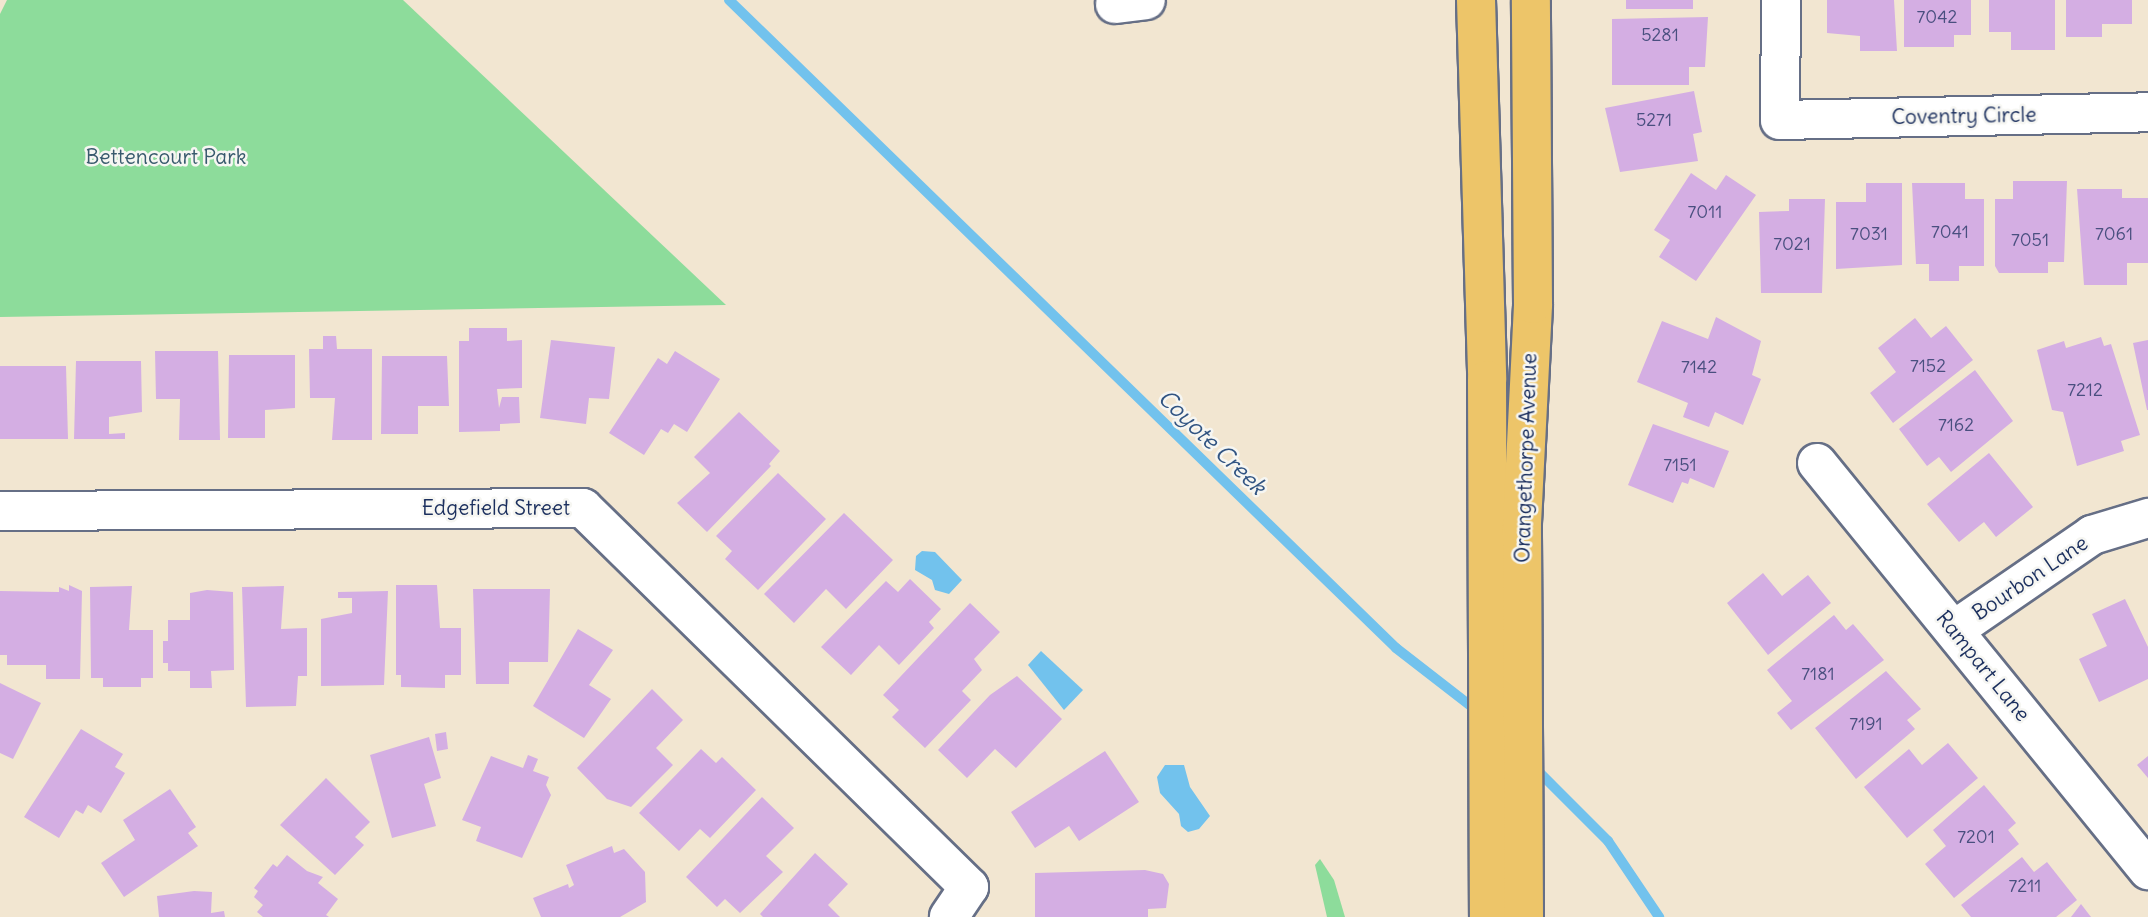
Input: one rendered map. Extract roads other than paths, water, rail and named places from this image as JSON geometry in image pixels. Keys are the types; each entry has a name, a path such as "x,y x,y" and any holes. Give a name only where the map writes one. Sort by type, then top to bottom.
{"main road":[{"name":"Orangethorpe Avenue","path":"1476,0 1487,489 1489,917"},
{"name":"Orangethorpe Avenue","path":"1524,917 1522,523 1533,304 1531,0"}],"street":[{"name":"Coventry Circle","path":"1781,0 1780,120 2148,112"},
{"name":"Rampart Lane","path":"1817,463 2148,870"},
{"name":"Edgefield Street","path":"0,511 583,508 969,887 949,917"},
{"name":"Bourbon Lane","path":"1954,630 2092,536 2148,518"}],"water":[{"path":"922,551 935,552 962,580 949,594 935,590 932,580 915,570 916,556"},
{"path":"1041,651 1083,690 1064,710 1028,665"},
{"path":"1165,765 1184,765 1190,787 1210,816 1199,829 1188,832 1181,826 1179,814 1160,793 1157,777"}],"waterway":[{"name":"Coyote Creek","path":"729,0 1396,648 1476,710"},
{"name":"Coyote Creek","path":"1534,767 1608,841 1659,917"}],"park label":[{"name":"Bettencourt Park","path":"166,157"}]}
